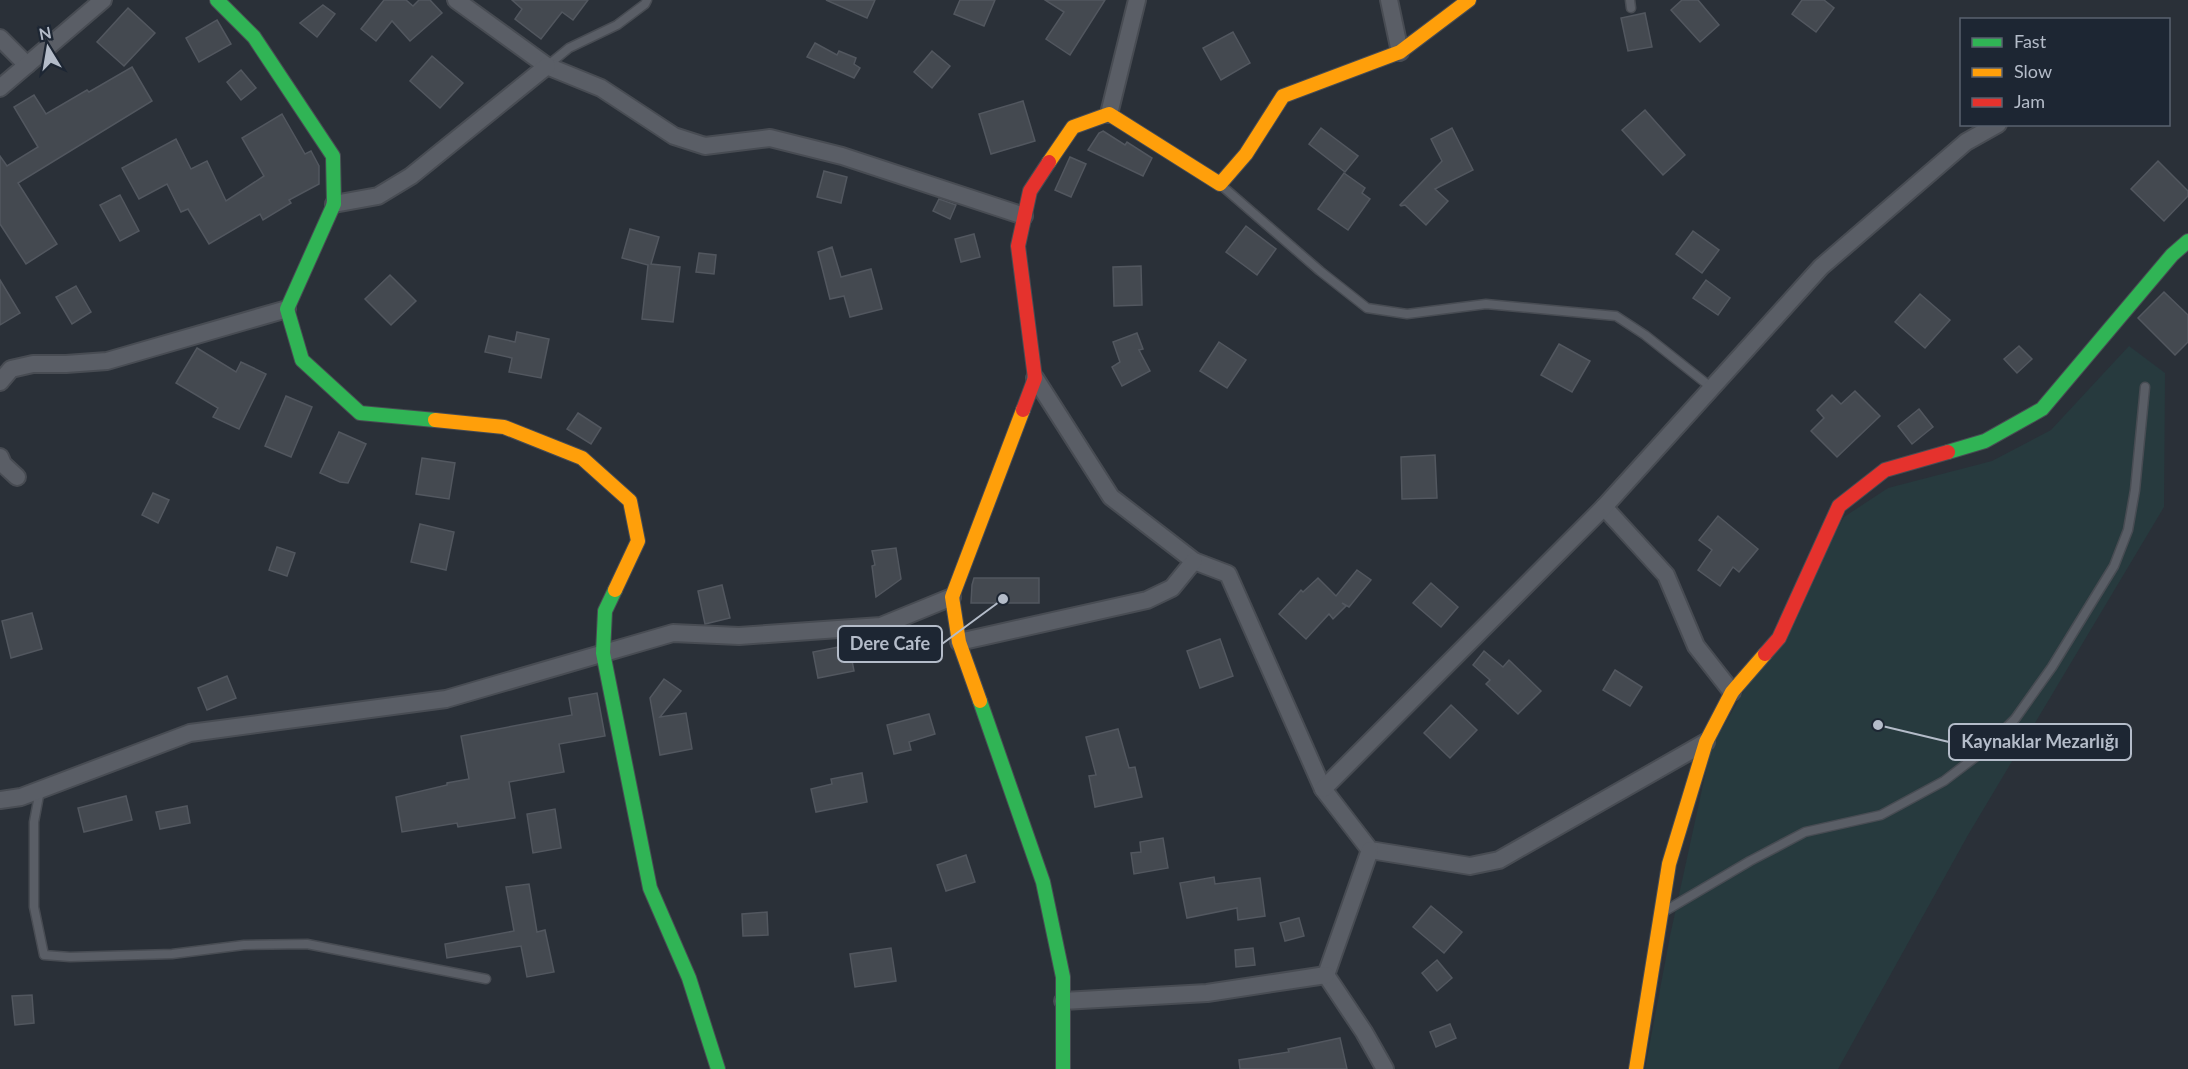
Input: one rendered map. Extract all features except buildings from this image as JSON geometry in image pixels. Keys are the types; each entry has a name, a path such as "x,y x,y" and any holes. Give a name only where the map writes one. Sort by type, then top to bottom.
{"street":[{"path":"0,88 104,0"},
{"path":"216,0 254,37 333,156 334,204 287,309 302,360 360,413 504,427 582,458 630,501 638,541 605,611 603,653 650,888 689,978 718,1069"},
{"path":"456,0 547,66 601,88 674,136 705,146 770,138 842,156 1024,216"},
{"path":"1109,114 1137,0"},
{"path":"1389,0 1400,52"},
{"path":"1109,114 1220,184 1246,154 1283,96 1400,52 1469,0"},
{"path":"0,38 27,65"},
{"path":"334,204 378,196 411,176 547,66"},
{"path":"1109,114 1073,127 1030,191 1018,246 1035,378 1111,497 1194,561 1228,574 1323,789 1370,849 1470,866 1499,860 1706,742"},
{"path":"1323,789 1604,507 1821,267 1966,142 1994,126"},
{"path":"1636,1069 1669,864 1706,742 1731,692 1779,638 1839,506 1885,470 1985,441 2042,409 2172,255 2188,241"},
{"path":"0,382 11,369 33,363 66,364 107,361 287,309"},
{"path":"1035,378 952,597 959,642 1042,882 1063,977 1063,1069"},
{"path":"0,457 3,464 17,477"},
{"path":"1604,507 1666,575 1696,646 1731,692"},
{"path":"959,642 1147,600 1172,588 1194,561"},
{"path":"0,800 21,797 189,733 446,699 673,633 739,636 881,626 952,597"},
{"path":"1326,975 1370,849"},
{"path":"1063,1001 1208,993 1326,975"},
{"path":"1326,975 1364,1032 1385,1069"}],"lane":[{"path":"547,66 569,48 617,25 647,0"},
{"path":"1220,184 1320,272 1367,308 1407,314 1486,304 1616,316 1645,335 1712,388"},
{"path":"1662,913 1750,861 1805,832 1881,815 1933,787 1982,752 2015,719 2052,667 2114,566 2128,530 2135,490 2145,387"},
{"path":"40,790 34,822 34,907 44,955 70,957 172,954 244,945 307,944 486,979"}],"green space":[{"path":"2129,346 2165,373 2164,507 1968,835 1838,1069 1645,1069 1670,936 1711,748 1844,517 1888,488 1992,461 2051,430"}],"traffic: fast":[{"path":"217,0 254,37 333,156 334,204 287,309 302,360 360,413 435,420"},
{"path":"1948,452 1985,441 2042,409 2172,255 2188,241"},
{"path":"615,590 605,611 603,653 650,888 689,978 718,1069"},
{"path":"980,701 1043,882 1063,977 1063,1069"}],"traffic: slow":[{"path":"1049,162 1073,127 1109,114 1220,184 1246,154 1283,96 1400,52 1469,0"},
{"path":"980,701 959,642 952,597 1023,410"},
{"path":"435,420 504,427 582,458 630,501 638,541 615,590"},
{"path":"1636,1069 1669,864 1706,742 1732,692 1765,654"}],"traffic: jam":[{"path":"1023,410 1035,378 1018,246 1030,191 1049,162"},
{"path":"1765,654 1779,638 1839,506 1885,470 1948,452"}],"place":[{"name":"Dere Cafe","path":"1003,599"},
{"name":"Kaynaklar Mezarlığı","path":"1878,725"}]}
